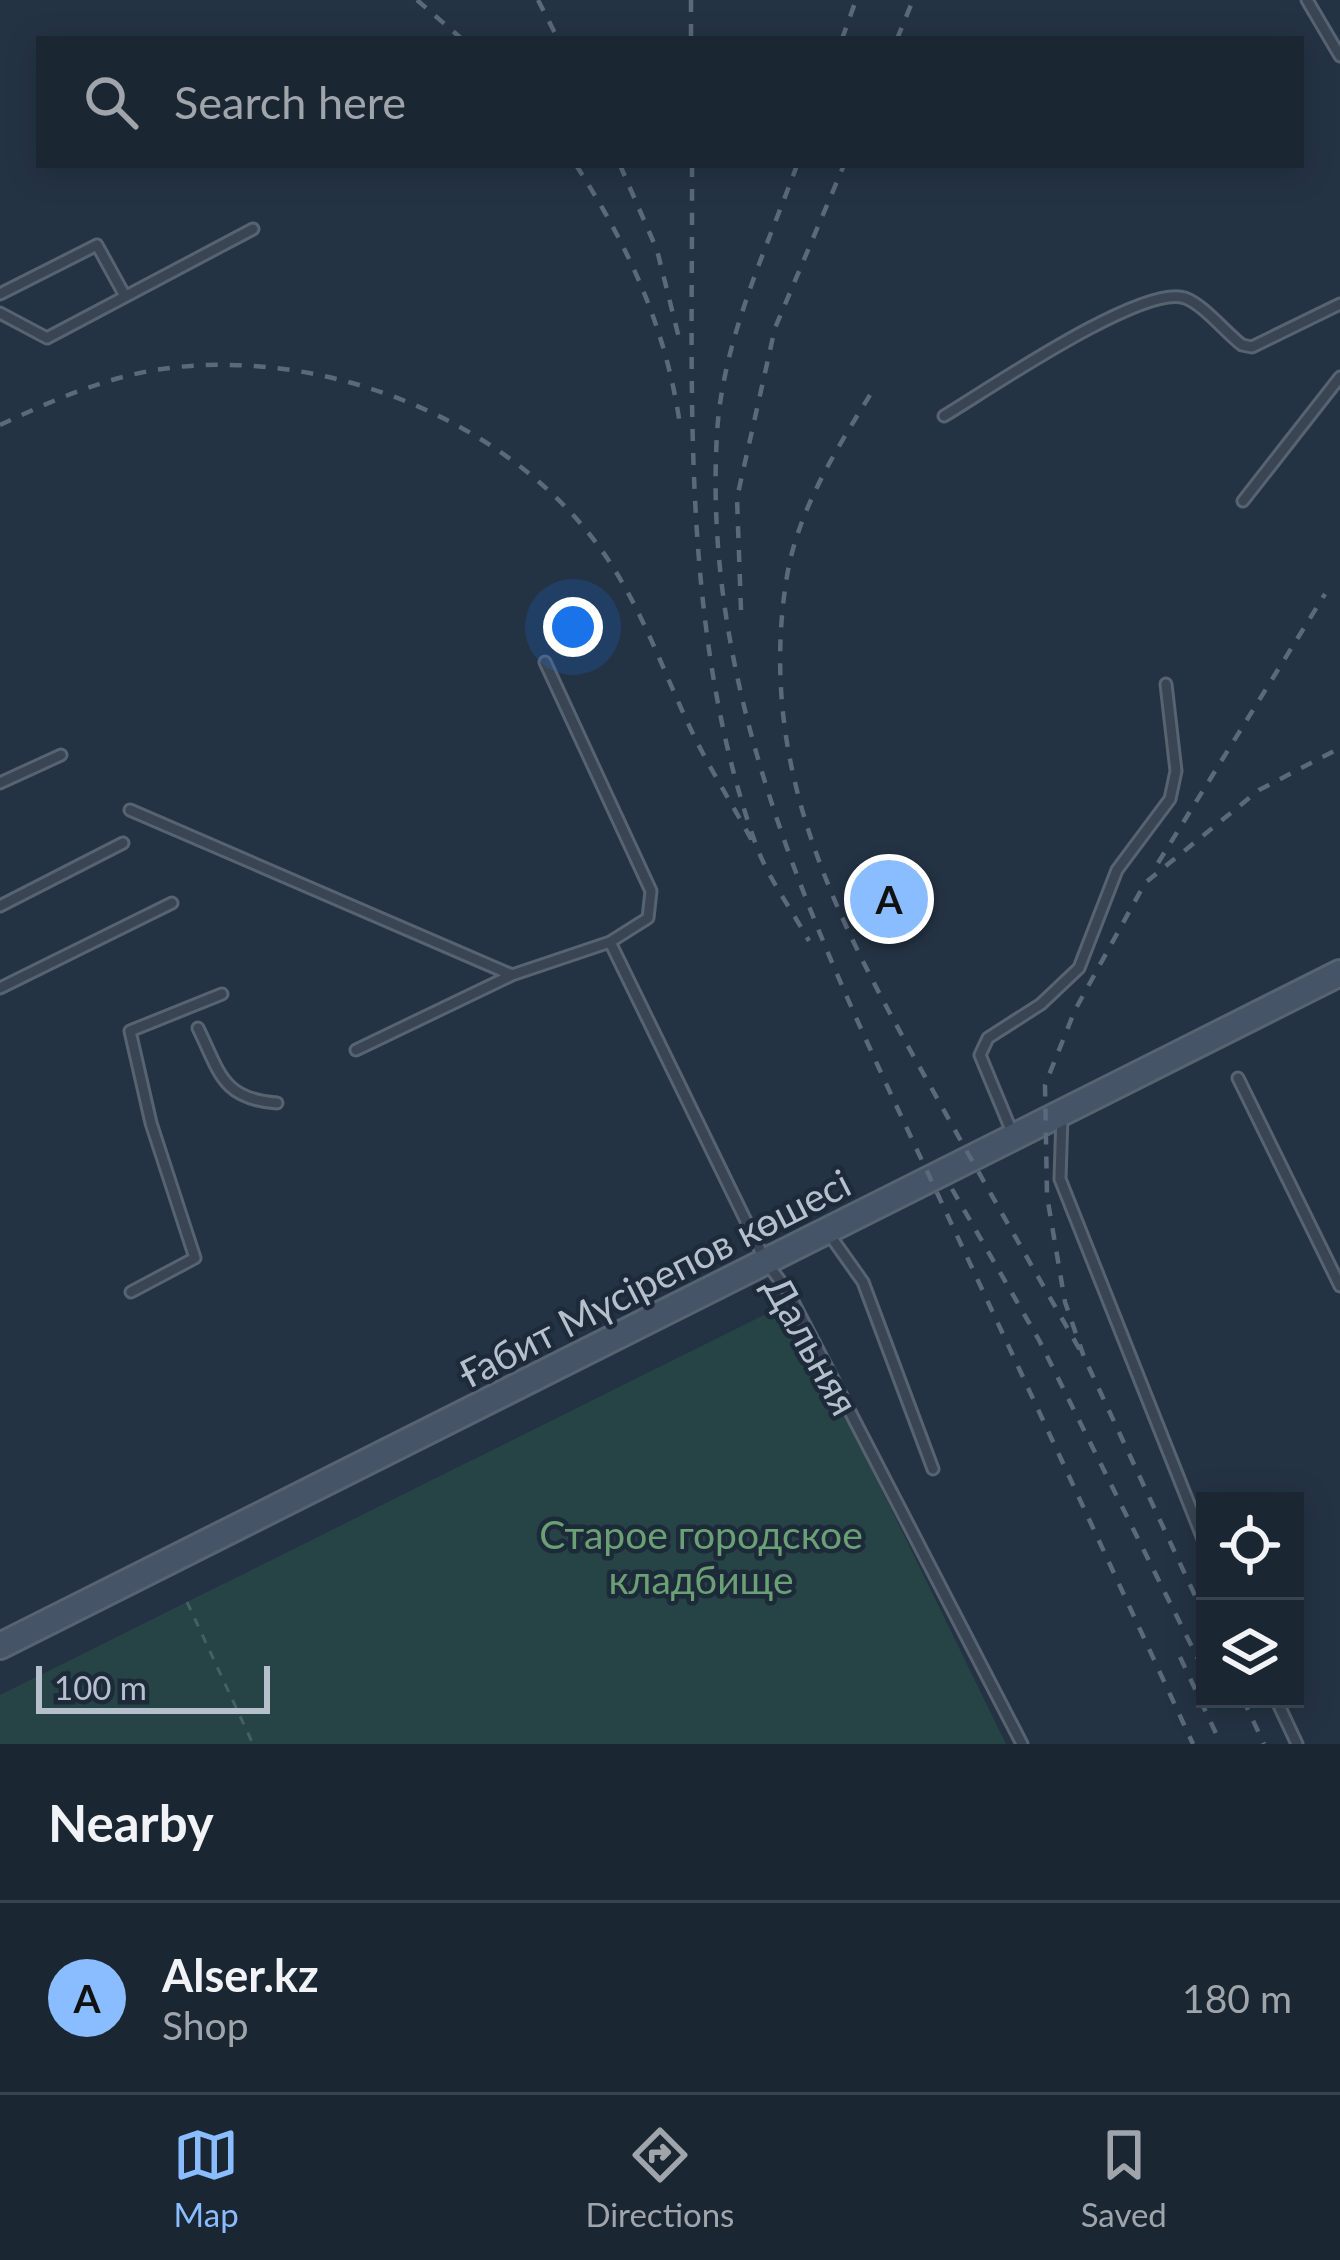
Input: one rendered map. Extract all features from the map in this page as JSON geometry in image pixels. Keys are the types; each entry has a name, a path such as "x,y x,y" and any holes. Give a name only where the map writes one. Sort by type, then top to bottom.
{"main road":[{"name":"Ғабит Мүсірепов көшесі","path":"0,1646 1340,973"}],"lane":[{"path":"1307,0 1340,56"},
{"path":"0,314 47,338 253,229"},
{"path":"0,294 97,245 125,296"},
{"path":"944,416 1089,328 1158,298 1191,300 1242,346 1252,347 1340,304"},
{"path":"1243,501 1340,377"},
{"path":"356,1050 512,975 610,941 648,918 651,891 545,662"},
{"path":"1013,1135 980,1054 988,1038 1041,1004 1079,968 1117,870 1170,799 1176,771 1166,685"},
{"path":"0,783 61,755"},
{"path":"130,810 512,975"},
{"path":"0,906 123,843"},
{"path":"0,988 172,903"},
{"name":"Дальняя","path":"610,941 766,1262 787,1290 1022,1744"},
{"path":"131,1292 195,1258 151,1123 130,1031 223,994"},
{"path":"198,1028 229,1088 244,1100 277,1102"},
{"path":"1238,1078 1340,1286"},
{"path":"1063,1110 1060,1179 1196,1521"},
{"path":"826,1230 863,1282 933,1469"},
{"path":"1280,1708 1297,1744"}],"path":[{"path":"187,1602 253,1744"}],"green space":[{"name":"Старое городское кладбище","path":"790,1302 1006,1744 0,1744 0,1695"}],"railway":[{"path":"417,0 459,36"},
{"path":"538,0 556,36"},
{"path":"691,0 691,36"},
{"path":"843,36 856,0"},
{"path":"898,36 913,0"},
{"path":"578,168 643,289 665,355 680,425"},
{"path":"621,168 657,250 681,346"},
{"path":"692,168 692,422 702,594 714,679 731,763 756,845 809,941"},
{"path":"796,168 736,331 717,434 718,539 730,642 754,743 785,842 864,1036 1193,1744"},
{"path":"741,610 737,498 775,328 843,168"},
{"path":"0,425 115,379 155,370 220,365 286,369 351,383 415,405 475,435 529,474 577,519 616,572 695,738 757,850"},
{"path":"870,395 809,504 787,576 780,647 783,715 795,781 813,844 866,967 1084,1357"},
{"path":"1158,863 1325,594"},
{"path":"1197,1600 1084,1357 1065,1302 1047,1196 1045,1085 1075,1010 1145,883 1259,790 1340,748"},
{"path":"952,1189 1039,1340 1196,1655"},
{"path":"1180,1657 1221,1744"},
{"path":"1247,1708 1264,1744"}],"place":[{"name":"Alser.kz","path":"889,899"}]}
